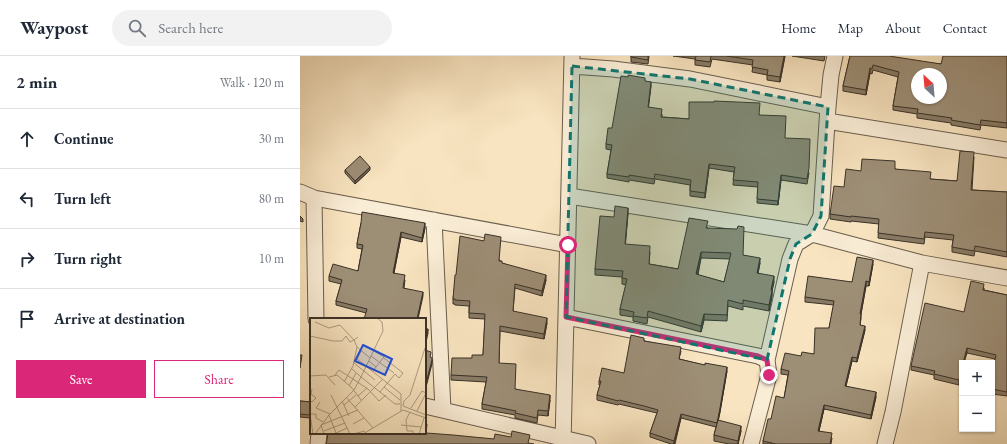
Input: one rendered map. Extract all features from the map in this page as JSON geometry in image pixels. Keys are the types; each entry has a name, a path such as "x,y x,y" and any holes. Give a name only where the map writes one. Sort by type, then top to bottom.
{"street":[{"path":"751,444 769,375 767,360 790,259 796,244 812,234 821,216 827,114 831,75 835,56"},
{"path":"563,441 572,61 613,69 690,79 827,114 1007,150"},
{"path":"300,192 314,198 568,245"},
{"path":"569,196 812,234 922,263 1007,278"},
{"path":"314,198 316,318"},
{"path":"434,220 443,410"},
{"path":"885,444 893,412 922,263"},
{"path":"566,317 758,356 767,360"},
{"path":"426,406 563,441 588,444"},
{"path":"318,444 319,434"}],"highlighted area":[{"path":"572,66 690,79 828,107 821,216 812,234 796,244 790,259 767,360 566,317"}],"building":[{"path":"648,56 648,60 631,57"},
{"path":"696,56 711,56 710,62 695,60"},
{"path":"727,56 784,56 780,77 767,75 768,70 752,67 753,60"},
{"path":"850,56 889,56 941,64 943,56 1007,56 1007,123 981,120 980,125 951,120 952,118 917,113 918,109 893,106 899,72 873,65 872,69 870,68 866,90 843,86"},
{"path":"628,75 645,78 645,81 651,82 648,107 662,109 661,117 689,119 689,102 714,101 760,103 759,115 786,116 785,138 810,139 807,179 781,175 778,201 757,199 758,182 733,180 735,167 709,164 705,193 690,191 691,180 655,174 654,179 629,175 629,177 607,174 612,145 606,144 608,128 612,128 621,76 628,77"},
{"path":"960,151 974,152 971,190 1007,192 1007,252 975,246 974,251 952,247 954,235 925,232 924,239 878,233 879,219 830,214 834,186 844,187 846,169 861,171 862,159 895,161 895,169 931,172 930,179 957,181"},
{"path":"360,156 370,167 355,181 345,170"},
{"path":"615,206 628,208 625,244 650,246 649,264 678,269 689,218 708,221 706,228 737,229 738,226 744,227 743,255 760,258 757,273 774,276 769,305 743,300 743,304 728,300 727,315 704,314 701,326 648,311 647,318 633,316 634,312 620,309 627,279 622,278 623,271 595,269 600,216 614,217","holes":["701,252 731,253 724,282 696,274"]},
{"path":"362,212 425,223 422,238 401,232 393,273 405,275 403,288 423,292 417,318 364,318 367,309 336,301 342,280 329,276 333,264 358,271 363,245 357,244"},
{"path":"485,234 501,237 499,261 546,275 542,291 515,284 513,311 547,318 544,334 500,326 499,363 516,364 515,389 550,395 548,411 538,410 537,418 515,413 516,411 482,404 487,377 451,375 452,358 472,358 472,355 483,355 485,314 469,313 470,301 453,299 460,236 484,241"},
{"path":"857,257 873,260 869,282 866,281 860,314 860,325 865,326 857,358 852,357 845,386 876,392 871,415 824,405 818,431 832,433 830,444 776,444 763,441 768,419 771,419 776,396 784,398 789,371 781,369 785,353 801,356 802,352 814,354 815,328 829,328 834,301 805,297 808,276 852,282"},
{"path":"971,281 984,284 983,290 1007,295 1007,392 995,390 996,355 967,348 964,360 959,360 959,380 934,374 935,371 911,366 925,303 964,312"},
{"path":"631,335 644,338 644,341 681,347 679,359 705,365 705,363 727,367 717,423 681,414 674,441 650,433 658,410 597,395 601,381 599,381 602,368 624,373"},
{"path":"426,350 431,352 430,357 432,360 426,383"},
{"path":"300,355 302,355 300,368"},
{"path":"300,401 310,402 310,415 300,414"},
{"path":"718,420 741,426 738,441 714,435"},
{"path":"512,431 530,435 528,443 534,444 326,444 328,434 426,433 494,439 495,434 511,437"}],"route":[{"path":"568,245 566,317 758,356 767,360 769,375"}]}
